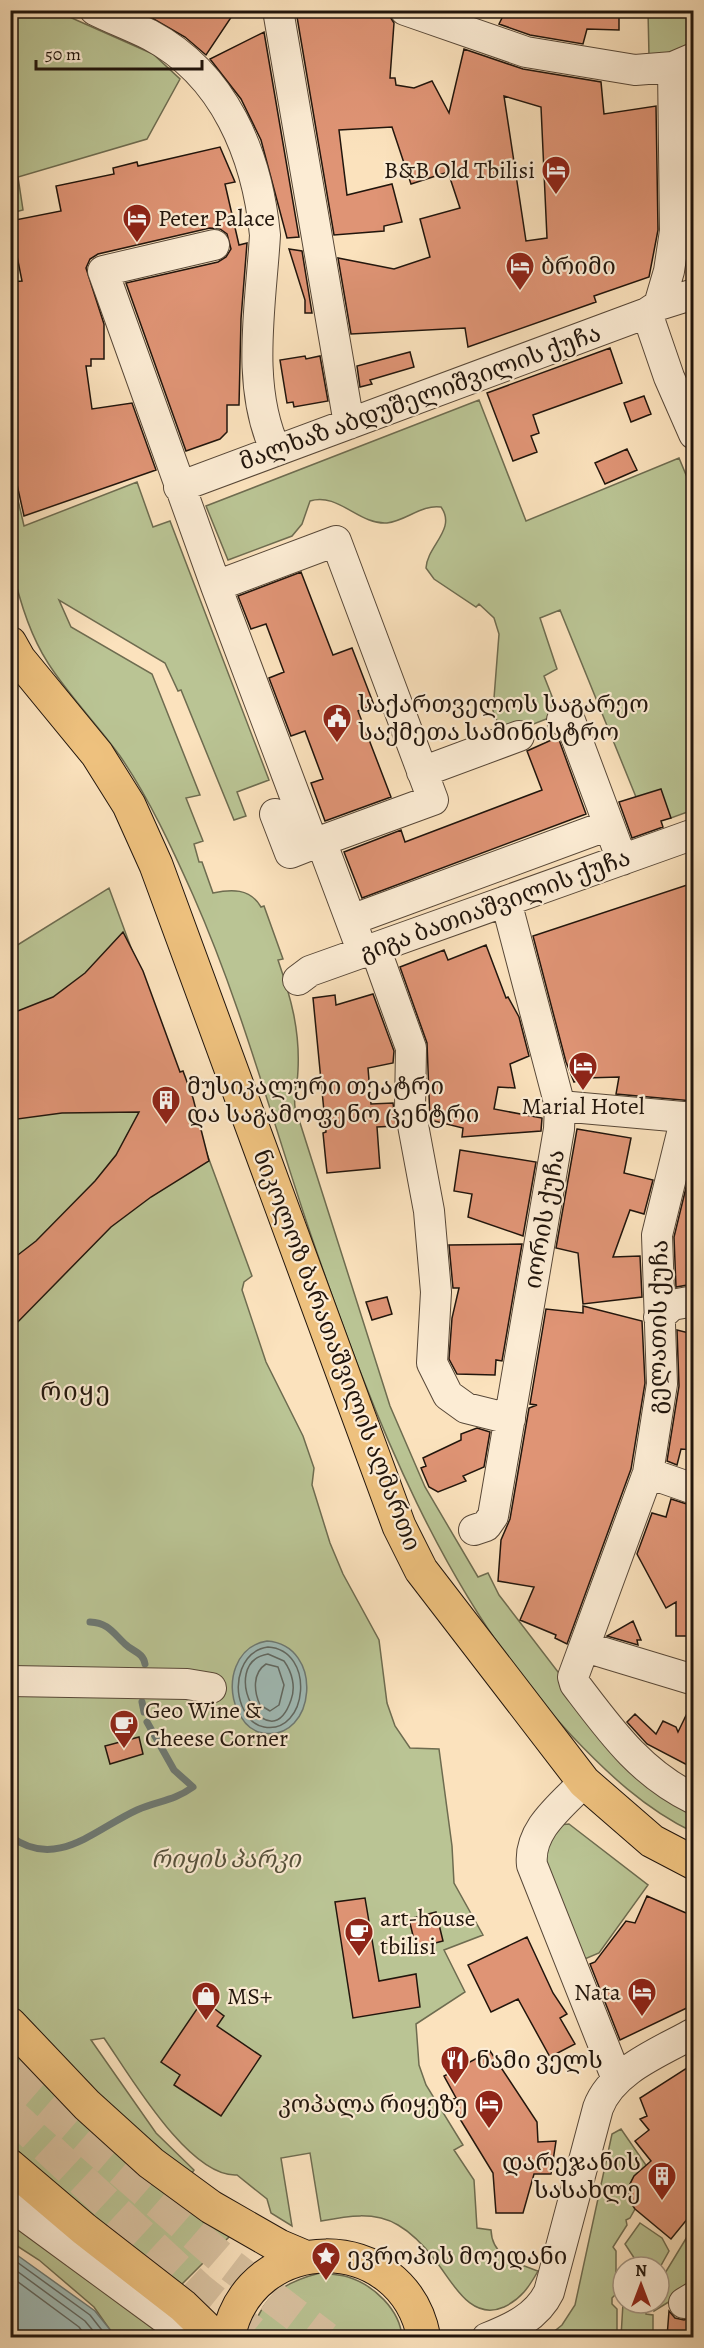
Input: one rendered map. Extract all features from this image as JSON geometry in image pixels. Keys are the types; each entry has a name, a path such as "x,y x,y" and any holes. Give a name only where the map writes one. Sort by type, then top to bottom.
{"main road":[{"name":"ნიკოლოზ ბარათაშვილის აღმართი","path":"10,643 19,659 97,754 129,805 156,865 399,1526 417,1561 584,1782 652,1841 693,1863"},
{"path":"10,2024 80,2098 151,2163 211,2207 279,2246 305,2257"},
{"path":"10,2166 84,2229 183,2306 216,2337"},
{"path":"228,2337 231,2323 242,2299 259,2280 281,2265 305,2257 345,2256 385,2273 401,2288 413,2305 424,2337"}],"street":[{"path":"95,10 152,36 205,78 227,106 250,156 262,209 265,235 259,394 266,429 276,451"},
{"path":"278,10 349,424"},
{"path":"418,12 526,52 635,70 683,63 675,231 669,271 653,309 669,377 693,434"},
{"path":"214,245 103,271 216,586 280,796 317,843 351,920 369,950 411,1048 410,1109 429,1211 436,1292 432,1364 448,1395 466,1408 510,1419"},
{"name":"მალხაზ აბდუშელიშვილის ქუჩა","path":"179,487 693,294"},
{"path":"216,586 336,542 433,800 317,843"},
{"path":"570,715 622,860"},
{"path":"422,772 519,736"},
{"path":"351,920 609,825"},
{"name":"გიგა ბათიაშვილის ქუჩა","path":"298,980 310,971 693,834"},
{"name":"იორის ქუჩა","path":"474,1530 486,1526 493,1516 559,1129 560,1106 506,902"},
{"path":"560,1106 690,1118"},
{"name":"გელათის ქუჩა","path":"580,1658 648,1473 662,1384 657,1235 690,1118"},
{"path":"659,1317 672,1305 693,1301"},
{"path":"648,1473 693,1489"},
{"path":"693,1680 580,1658 575,1684 622,1746 654,1777 693,1799"},
{"path":"10,1681 187,1684 210,1688"},
{"path":"584,1782 535,1837 531,1854 532,1865 617,2079"},
{"path":"488,2337 516,2325 544,2304 556,2269 598,2108 609,2087 617,2079 693,2033"},
{"path":"10,2205 176,2326"}],"green space":[{"path":"11,11 56,11 153,54 180,79 147,139 18,177 23,210 11,213"},
{"path":"648,11 686,11 688,18 693,18 693,48 649,56"},
{"path":"479,400 526,521 679,458 694,494 693,810 671,818 636,797 560,610 540,618 557,669 544,676 559,714 503,736 493,711 499,634 494,618 479,604 476,607 434,579 426,568 431,552 446,523 441,507 427,508 387,523 367,519 330,501 320,499 310,501 302,524 292,536 228,560 206,506"},
{"path":"10,465 24,526 137,482 153,527 170,521 269,780 237,792 246,816 234,820 181,690 178,691 165,663 59,600 71,627 152,674 200,795 186,798 203,841 194,844 199,862 202,862 213,893 240,891 251,896 261,907 264,906 283,959 278,960 291,1001 296,1028 298,1075 295,1107 390,1406 425,1487 478,1577 488,1573 499,1595 617,1749 693,1804 693,1832 675,1823 643,1801 598,1763 526,1682 485,1625 449,1565 417,1503 361,1375 299,1200 243,1024 193,895 160,824 131,772 56,675 31,629 18,592 10,556"},
{"name":"რიყის პარკი","path":"109,888 252,1276 244,1282 242,1290 266,1362 303,1436 314,1468 312,1485 330,1543 343,1574 379,1640 387,1703 395,1726 410,1748 439,1749 452,1846 454,1883 483,1935 444,1950 465,1992 416,2024 419,2065 426,2085 463,2145 454,2150 474,2180 477,2228 491,2230 496,2247 507,2258 538,2271 524,2292 504,2307 492,2310 481,2309 472,2304 455,2288 418,2241 403,2228 389,2221 360,2216 321,2221 310,2153 281,2158 292,2226 271,2213 267,2199 237,2175 219,2171 199,2160 180,2142 144,2098 104,2038 91,2040 156,2133 194,2170 187,2180 11,2010 11,949"},
{"path":"569,1824 648,1885 599,1953 580,1961 540,1863 558,1825"},
{"path":"10,2037 230,2236 179,2287 67,2199 11,2147"},
{"path":"621,2129 648,2168 632,2179 629,2197 635,2209 630,2218 626,2220 627,2225 613,2247 616,2255 611,2255 611,2315 617,2315 617,2337 546,2338 562,2325 575,2305 612,2134"},
{"path":"10,2185 167,2337 115,2337 94,2307 39,2260 11,2242"},
{"path":"640,2223 662,2238 669,2251 667,2255 632,2255 625,2244"},
{"path":"693,2227 693,2287 671,2301 671,2263"},
{"path":"320,2273 348,2277 376,2292 391,2308 402,2337 250,2338 260,2312 274,2294 294,2282"},
{"path":"622,2315 653,2315 653,2337 621,2337"}],"water":[{"path":"267,1641 286,1646 298,1658 305,1674 307,1692 303,1709 294,1723 281,1732 263,1733 250,1728 241,1718 232,1688 236,1667 241,1658 256,1644"},
{"path":"10,2250 95,2311 116,2337 11,2337"}],"building":[{"path":"138,10 236,10 206,55 185,37"},
{"path":"368,10 389,15 394,23 390,78 395,78 396,85 414,88 432,81 449,113 464,49 523,69 601,82 604,114 656,106 658,230 649,277 594,296 596,302 468,347 465,328 351,334 338,258 394,269 430,257 420,219 460,208 448,172 411,184 392,127 339,130 347,195 392,184 402,222 384,226 384,231 334,235 296,11","holes":["504,96 541,107 547,238 526,241"]},
{"path":"506,10 619,10 619,30 587,29 583,44 530,35 499,24"},
{"path":"264,32 299,237 287,238 261,140 241,99 210,59"},
{"path":"220,147 235,182 225,184 239,245 247,243 241,319 239,405 227,405 227,432 220,439 186,451 126,283 218,262 226,257 231,249 227,234 220,229 210,228 98,254 90,259 86,268 104,324 104,359 91,359 91,366 86,366 92,409 132,403 156,470 24,516 10,453 10,282 22,281 10,221 61,211 56,186 114,174 113,168 137,162 138,166"},
{"path":"289,249 302,251 312,313 305,313 305,300"},
{"path":"610,348 622,383 533,415 539,433 531,436 537,452 513,461 487,393"},
{"path":"410,352 414,367 370,380 372,384 360,387 357,366"},
{"path":"305,356 306,359 320,356 328,401 294,407 293,402 287,403 280,360"},
{"path":"644,396 651,414 631,422 624,403"},
{"path":"627,449 637,470 605,484 595,463"},
{"path":"301,572 333,655 352,648 374,705 358,711 391,797 325,821 311,783 323,779 305,731 291,736 269,678 284,672 266,624 251,629 238,596"},
{"path":"558,737 586,814 362,898 344,852 401,830 405,842 542,790 527,751"},
{"path":"661,789 671,818 661,821 663,827 632,838 619,802"},
{"path":"693,883 693,1101 616,1094 619,1077 585,1078 574,1082 566,1062 533,936"},
{"name":"მუსიკალური თეატრი და საგამოფენო ცენტრი","path":"123,932 143,971 180,1072 183,1071 193,1098 209,1161 151,1197 111,1227 10,1330 10,1261 36,1241 95,1181 116,1155 139,1112 62,1113 10,1120 10,1014 53,997 85,973"},
{"path":"486,945 506,998 508,997 519,1017 529,1056 510,1064 515,1088 498,1087 494,1109 542,1118 541,1131 462,1137 463,1128 430,1120 427,1043 400,967 444,950 448,960"},
{"path":"373,994 394,1051 393,1063 368,1068 371,1104 393,1103 396,1126 377,1127 380,1168 327,1173 323,1133 326,1132 313,998 335,995 336,1005"},
{"path":"577,1129 631,1138 624,1173 653,1180 644,1214 630,1210 613,1257 640,1256 642,1297 583,1304 578,1253 556,1248"},
{"path":"460,1150 536,1162 523,1236 468,1217 472,1194 454,1191"},
{"path":"693,1159 693,1284 676,1287 674,1237"},
{"path":"522,1244 502,1361 496,1360 495,1375 457,1374 449,1359 452,1318 459,1288 453,1288 449,1245"},
{"path":"387,1297 392,1314 372,1320 366,1302"},
{"path":"583,1306 642,1321 645,1383 631,1469 567,1644 555,1638 556,1635 520,1620 534,1587 498,1581 501,1540 510,1519 529,1408 537,1405 530,1404 546,1309 583,1313"},
{"path":"677,1330 693,1334 693,1450 681,1449 677,1465 667,1461 679,1386"},
{"path":"477,1428 490,1432 484,1467 463,1476 466,1481 438,1492 429,1487 421,1468 426,1466 423,1458 461,1440 461,1434"},
{"path":"671,1499 693,1506 693,1636 676,1636 676,1602 666,1608 637,1554 652,1513 666,1517"},
{"path":"633,1621 641,1640 637,1640 638,1645 607,1636"},
{"path":"693,1701 693,1768 647,1744 627,1722 635,1714 656,1734 663,1721 676,1727 678,1732"},
{"name":"Geo Wine & Cheese Corner","path":"139,1737 143,1754 110,1764 105,1746"},
{"path":"647,1896 693,1916 693,2005 620,2040 590,1964 595,1962 626,1921 635,1923"},
{"name":"art-house tbilisi","path":"365,1898 379,1981 416,1974 420,2007 353,2018 335,1902"},
{"path":"436,1912 443,1941 416,1948 409,1919"},
{"path":"527,1937 553,1993 567,2014 560,2018 575,2044 550,2057 518,1999 491,2012 468,1965"},
{"path":"203,2000 224,2016 217,2026 261,2056 221,2116 174,2085 180,2075 161,2062"},
{"path":"490,2051 537,2122 538,2142 556,2141 551,2174 534,2174 523,2213 496,2213 493,2173 449,2101 456,2098 444,2076"},
{"path":"693,2064 693,2212 671,2239 635,2209 629,2200 628,2188 634,2176 651,2161 635,2141 649,2130 640,2119 647,2116 640,2098"},
{"path":"671,2313 675,2318 684,2320 693,2317 693,2337 667,2337 669,2315"}],"waterway":[{"path":"90,1622 102,1624 110,1629 128,1647 140,1655 145,1664"},
{"path":"142,1702 144,1712"},
{"path":"10,1836 27,1846 43,1849 59,1848 90,1836 137,1810 178,1796 193,1787 174,1770 147,1722"}],"tunnel":[{"path":"10,2073 225,2261 326,2338"},
{"path":"10,2113 199,2289 260,2338"}],"place":[{"name":"B&B Old Tbilisi","path":"556,196"},
{"name":"Peter Palace","path":"137,244"},
{"name":"ბრიმი","path":"520,292"},
{"name":"საქართველოს საგარეო საქმეთა სამინისტრო","path":"337,744"},
{"name":"Marial Hotel","path":"583,1092"},
{"name":"მუსიკალური თეატრი და საგამოფენო ცენტრი","path":"166,1126"},
{"name":"Geo Wine & Cheese Corner","path":"124,1750"},
{"name":"art-house tbilisi","path":"359,1958"},
{"name":"Nata","path":"642,2018"},
{"name":"MS+","path":"206,2022"},
{"name":"ნამი ველს","path":"455,2086"},
{"name":"კოპალა რიყეზე","path":"489,2130"},
{"name":"დარეჯანის სასახლე","path":"662,2202"},
{"name":"ევროპის მოედანი","path":"326,2282"}],"district":[{"name":"რიყე","path":"76,1391"}]}
